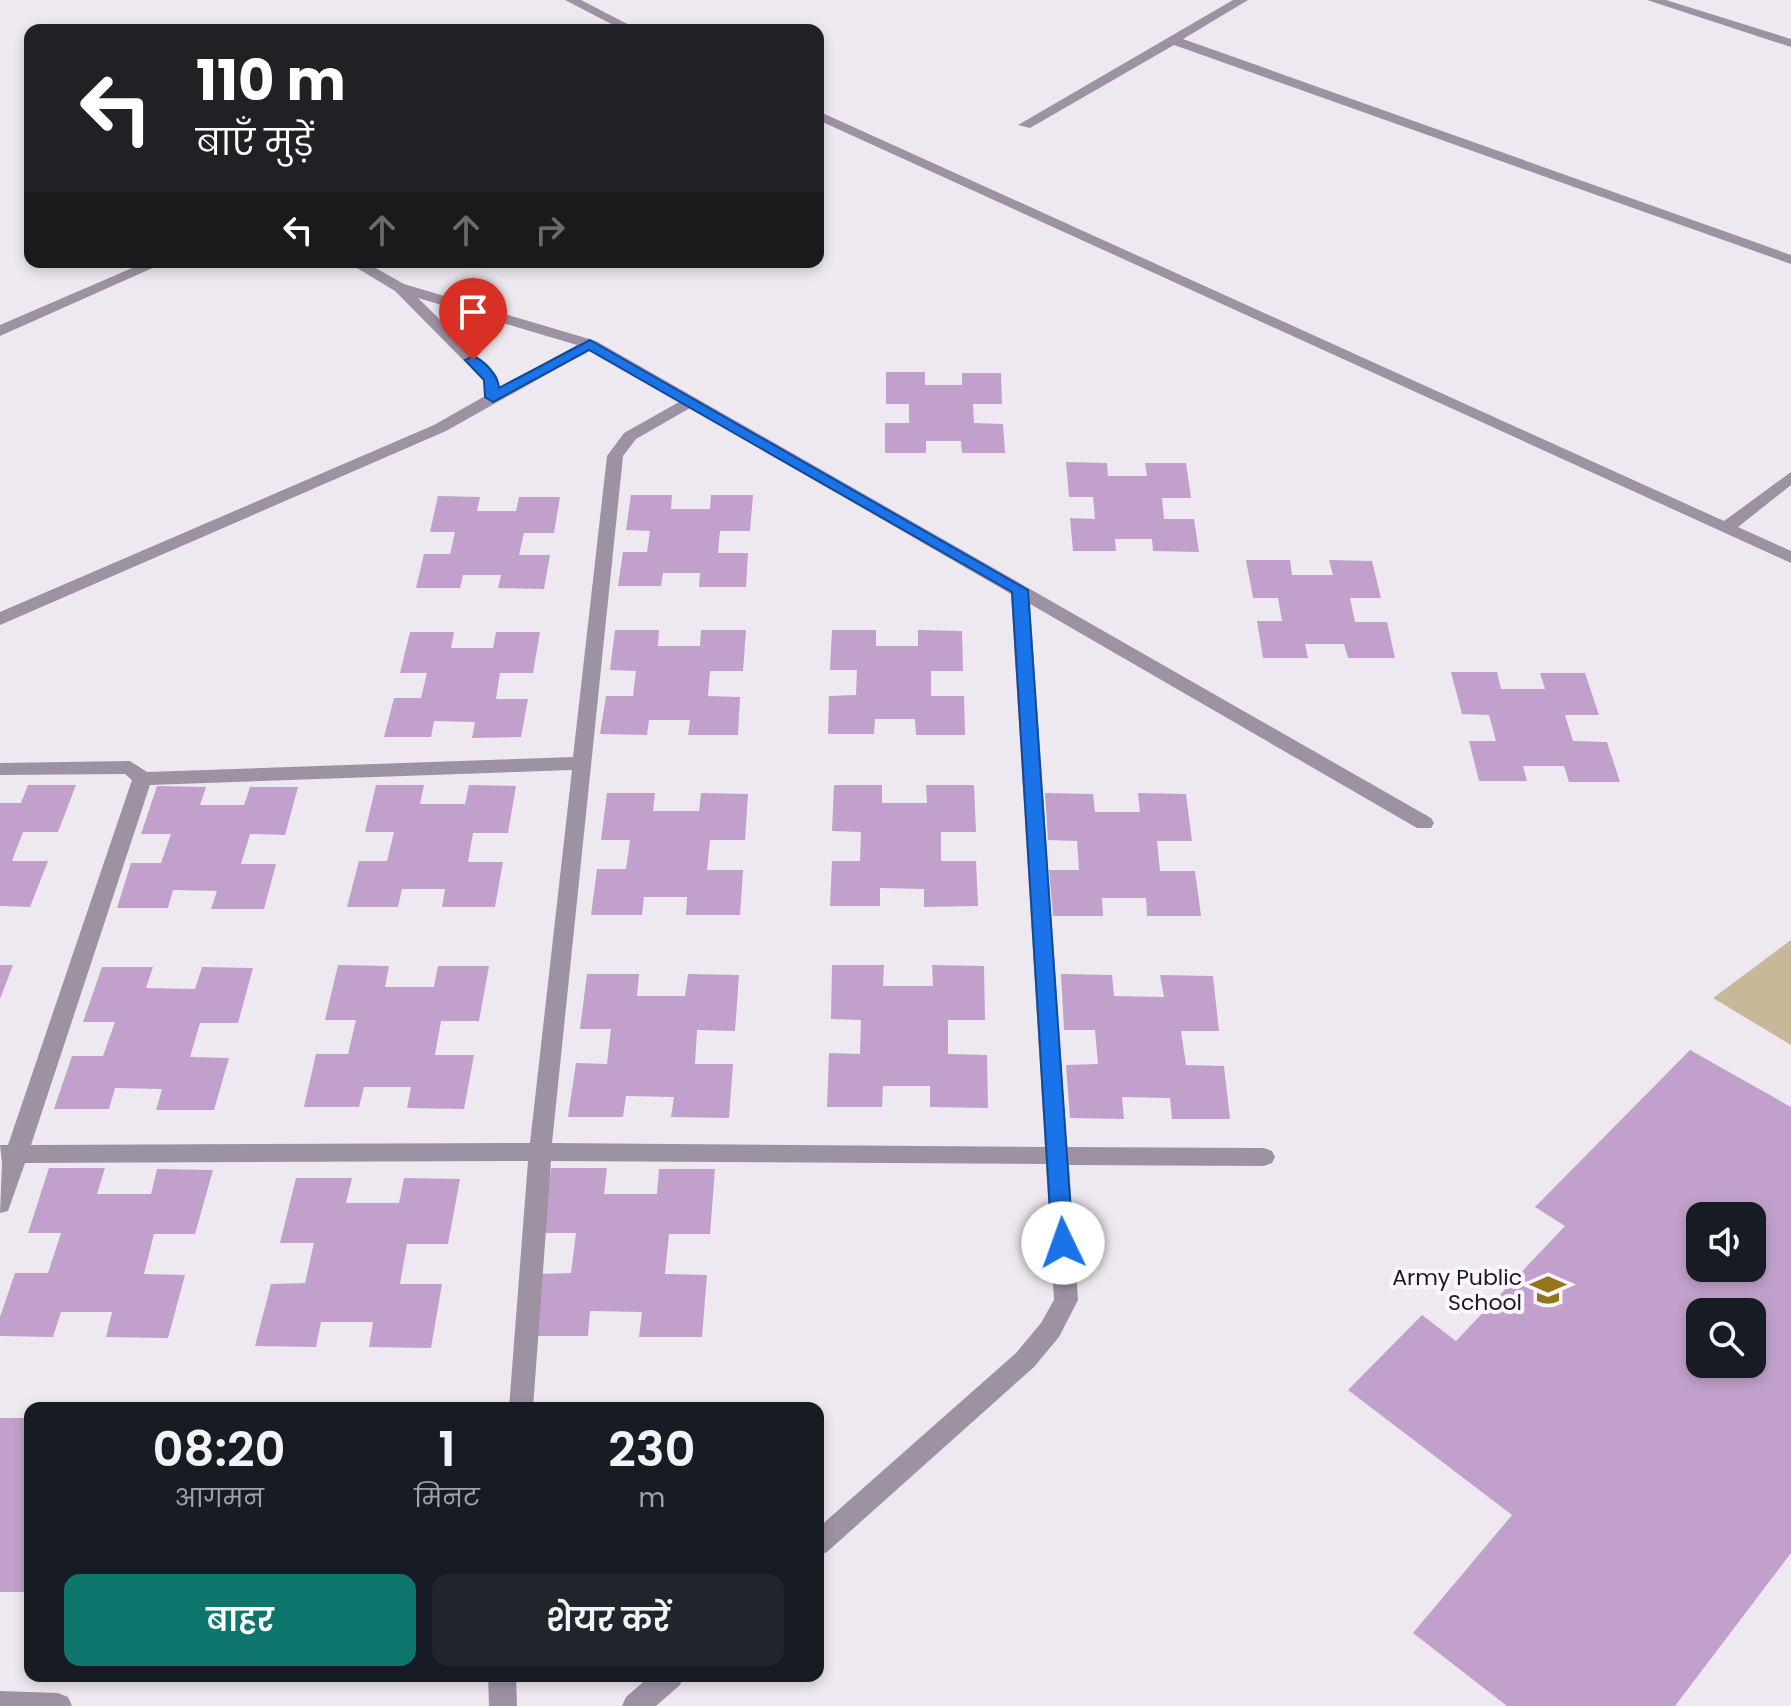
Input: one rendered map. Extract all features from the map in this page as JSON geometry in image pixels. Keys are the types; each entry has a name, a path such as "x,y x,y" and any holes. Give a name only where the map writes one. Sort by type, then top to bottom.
{"street":[{"path":"571,0 621,24"},
{"path":"1025,125 1242,0"},
{"path":"1653,0 1791,43"},
{"path":"1173,40 1791,260"},
{"path":"824,118 1791,558"},
{"path":"0,331 145,268"},
{"path":"365,268 399,287 590,344 1424,823"},
{"path":"399,287 491,379 493,397"},
{"path":"0,619 440,428 590,344"},
{"path":"521,1402 540,1152 615,456 630,436 692,401"},
{"path":"1726,528 1791,477"},
{"path":"824,1539 1025,1360 1050,1330 1066,1300 1020,590"},
{"path":"0,769 130,767 142,779 582,763"},
{"path":"0,1204 7,1154 142,779"},
{"path":"7,1154 540,1152 1264,1157"},
{"path":"502,1682 503,1706"},
{"path":"636,1706 663,1682"},
{"path":"0,1704 58,1706"}],"shaded area":[{"path":"1791,940 1791,1045 1713,998"}],"building":[{"path":"886,372 925,372 925,385 962,385 962,373 1001,373 1002,404 973,404 974,423 1003,424 1005,453 962,453 961,441 926,441 926,453 885,453 885,423 909,423 909,404 886,404"},
{"path":"1066,462 1107,463 1108,476 1147,476 1145,463 1186,463 1191,498 1162,498 1164,519 1194,519 1199,552 1153,551 1152,539 1115,539 1116,551 1073,551 1070,518 1095,519 1093,497 1069,497"},
{"path":"631,495 672,495 671,509 710,509 711,495 753,495 750,531 720,531 718,553 748,553 746,587 699,587 700,573 663,573 661,586 618,586 623,552 647,552 650,531 626,530"},
{"path":"438,496 480,497 477,511 516,511 519,497 560,497 554,533 524,533 519,555 550,555 544,589 498,588 501,575 463,575 460,588 416,588 424,554 450,554 455,532 430,532"},
{"path":"1246,560 1290,560 1292,575 1333,575 1329,560 1372,561 1381,598 1350,598 1355,622 1387,622 1395,658 1348,658 1344,644 1305,644 1308,658 1263,658 1257,621 1282,621 1278,598 1253,598"},
{"path":"615,630 659,630 658,646 700,646 701,630 746,630 743,671 710,671 708,696 740,697 738,735 688,735 690,720 649,720 647,735 600,734 606,696 633,696 636,671 610,670"},
{"path":"832,630 876,630 876,646 918,646 918,630 962,631 963,671 931,671 931,696 964,696 965,735 916,735 915,719 875,719 874,734 828,734 829,696 856,695 857,670 830,670"},
{"path":"410,632 454,632 451,648 493,648 496,632 540,632 533,673 500,673 496,699 528,699 521,737 472,738 475,722 434,721 431,737 384,737 394,698 421,698 427,673 400,673"},
{"path":"1451,672 1497,672 1501,689 1545,689 1540,673 1585,673 1599,715 1565,715 1573,741 1607,742 1620,782 1569,782 1564,766 1523,766 1527,781 1479,781 1469,741 1496,741 1489,715 1462,714"},
{"path":"28,785 76,785 58,832 23,832 12,861 48,861 30,907 0,906 0,803 21,803"},
{"path":"376,785 424,785 420,804 465,804 469,785 516,786 508,833 473,833 468,862 503,862 495,907 442,907 445,889 402,889 398,907 347,907 359,861 387,861 394,832 365,832"},
{"path":"834,785 882,785 882,803 927,803 926,785 974,785 976,832 941,832 941,861 976,861 978,906 924,907 924,889 880,888 880,906 830,906 832,861 860,861 861,832 832,831"},
{"path":"157,786 206,787 200,805 244,805 250,787 298,787 285,835 250,834 241,864 276,864 264,909 211,909 217,891 173,890 168,908 117,908 131,863 161,863 171,834 141,834"},
{"path":"607,793 655,793 653,811 699,811 701,793 748,794 745,840 710,840 707,870 743,870 740,915 686,915 687,897 644,897 642,915 591,915 597,869 626,869 630,840 601,840"},
{"path":"1045,793 1093,794 1095,812 1140,812 1138,793 1186,794 1192,841 1157,841 1160,871 1195,871 1201,916 1147,916 1146,898 1102,898 1103,916 1053,916 1049,870 1079,870 1077,841 1048,840"},
{"path":"0,965 13,965 0,999"},
{"path":"338,965 389,966 385,987 434,987 438,966 489,966 479,1021 441,1021 435,1055 474,1055 464,1109 407,1108 411,1087 364,1087 359,1107 304,1107 316,1054 348,1054 356,1020 325,1020"},
{"path":"832,965 884,965 883,986 933,986 932,965 984,966 985,1020 948,1020 948,1054 987,1055 988,1108 930,1107 930,1086 883,1086 882,1107 827,1107 829,1053 860,1054 861,1020 831,1019"},
{"path":"102,967 153,967 146,988 195,989 202,967 253,968 238,1023 200,1023 190,1057 229,1058 214,1110 156,1110 162,1089 115,1088 109,1109 54,1109 72,1056 103,1056 115,1022 83,1022"},
{"path":"587,974 639,974 637,996 685,996 688,974 739,975 735,1031 697,1030 695,1064 733,1064 729,1118 671,1117 674,1097 626,1096 623,1117 568,1117 576,1063 607,1064 611,1029 580,1029"},
{"path":"1061,974 1112,975 1114,996 1164,997 1160,975 1213,976 1219,1031 1181,1031 1186,1065 1224,1066 1230,1119 1172,1119 1170,1098 1122,1097 1124,1119 1070,1118 1066,1065 1098,1064 1095,1030 1064,1030"},
{"path":"1690,1050 1791,1107 1791,1553 1675,1706 1507,1706 1413,1633 1512,1515 1348,1390 1422,1315 1456,1341 1565,1226 1535,1207"},
{"path":"49,1168 105,1168 97,1194 151,1194 157,1169 213,1170 195,1234 154,1234 144,1274 185,1275 168,1338 106,1337 112,1312 61,1312 53,1337 0,1336 0,1317 15,1273 48,1273 61,1233 28,1233"},
{"path":"551,1168 607,1168 604,1194 657,1194 659,1169 715,1169 710,1234 669,1234 665,1274 707,1275 702,1337 639,1337 642,1312 590,1311 588,1336 528,1336 536,1274 571,1273 576,1233 542,1233"},
{"path":"296,1178 352,1178 346,1203 399,1203 404,1178 460,1179 448,1244 407,1244 400,1284 442,1284 431,1348 369,1347 373,1322 321,1322 316,1347 255,1346 271,1284 305,1283 314,1243 280,1243"},
{"path":"0,1418 24,1418 24,1592 0,1592"}],"place":[{"name":"Army Public School","path":"1548,1290"}],"route":[{"path":"473,360 491,379 493,397 590,344 1020,590 1063,1243"}]}
